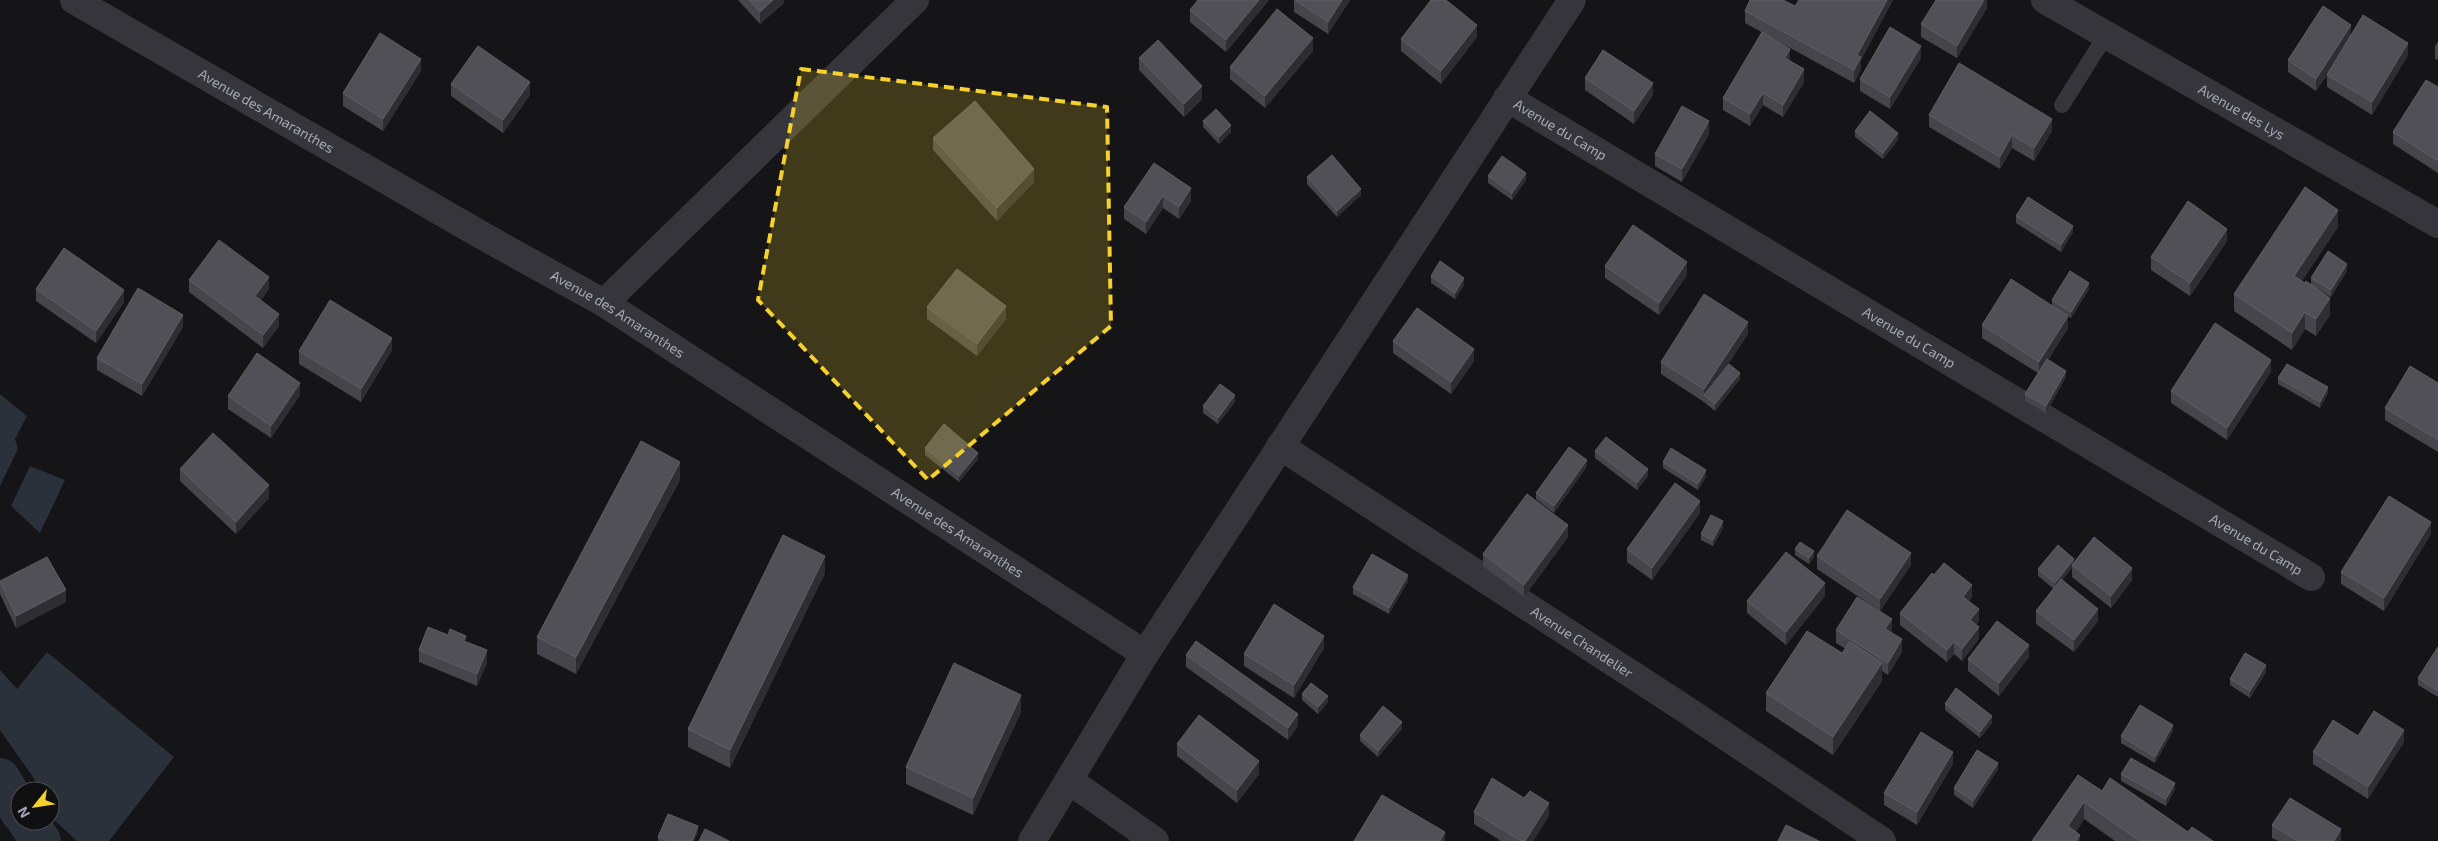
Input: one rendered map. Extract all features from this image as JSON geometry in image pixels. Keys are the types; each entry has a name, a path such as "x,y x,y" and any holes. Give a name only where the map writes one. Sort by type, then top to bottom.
{"street":[{"path":"604,303 915,0"},
{"path":"1032,841 1145,654 1572,0"},
{"name":"Avenue des Lys","path":"2045,0 2438,224"},
{"name":"Avenue des Amaranthes","path":"86,2 490,240 604,303 1145,654"},
{"name":"Avenue du Camp","path":"1507,98 2311,577"},
{"name":"Avenue Chandelier","path":"1280,446 1682,707 1882,841"},
{"path":"1070,781 1155,841"}],"lane":[{"path":"2062,106 2106,35"}],"highlighted area":[{"path":"801,69 1107,107 1111,326 928,480 758,300"}],"shaded area":[{"path":"0,394 27,416 15,439 18,449 0,486"},
{"path":"30,466 65,480 40,533 11,506"},
{"path":"47,652 174,757 109,841 77,841 60,825 60,781 35,781 0,730 0,670 17,689"}],"building":[{"path":"749,0 773,0 760,12"},
{"path":"1198,0 1259,0 1226,40 1190,10"},
{"path":"1295,0 1342,0 1328,22"},
{"path":"1431,0 1446,0 1477,25 1441,71 1401,39"},
{"path":"1750,0 1783,0 1795,6 1799,0 1887,0 1857,55 1861,57 1854,70 1745,11"},
{"path":"1936,0 1984,0 1957,46 1921,24"},
{"path":"2323,6 2351,25 2316,79 2288,60"},
{"path":"1277,9 1313,38 1265,96 1230,67"},
{"path":"2363,15 2408,43 2372,102 2327,75"},
{"path":"1890,27 1921,46 1890,97 1860,79"},
{"path":"1762,32 1790,49 1785,58 1804,69 1783,105 1763,93 1750,114 1723,98"},
{"path":"380,33 421,59 383,119 343,93"},
{"path":"1158,40 1202,86 1184,104 1139,58"},
{"path":"478,46 530,82 503,120 451,84"},
{"path":"1603,50 1653,83 1634,111 1585,78"},
{"path":"1959,63 2052,119 2034,148 2012,135 2000,157 1929,115"},
{"path":"2426,80 2438,87 2438,161 2393,132"},
{"path":"975,101 1034,169 997,208 933,138"},
{"path":"1682,106 1709,121 1682,169 1655,154"},
{"path":"1216,109 1231,125 1219,137 1203,121"},
{"path":"1870,111 1898,133 1883,153 1855,131"},
{"path":"1332,155 1361,189 1337,211 1307,177"},
{"path":"1502,156 1526,173 1512,193 1488,176"},
{"path":"1154,163 1191,188 1179,207 1163,196 1146,222 1124,207"},
{"path":"2305,187 2338,210 2294,276 2305,283 2306,281 2330,298 2316,319 2305,312 2292,333 2234,294"},
{"path":"2028,197 2073,226 2061,245 2016,216"},
{"path":"2188,201 2227,229 2190,283 2151,257"},
{"path":"1633,225 1687,262 1659,303 1605,266"},
{"path":"219,240 269,277 255,296 279,314 263,335 189,280"},
{"path":"64,248 124,290 96,331 36,289"},
{"path":"2328,251 2347,264 2331,290 2311,278"},
{"path":"1440,261 1464,278 1455,293 1431,276"},
{"path":"957,269 1006,306 977,344 927,307"},
{"path":"2070,271 2089,283 2071,312 2052,300"},
{"path":"2011,279 2068,316 2039,362 1982,325"},
{"path":"138,288 183,315 142,384 97,358"},
{"path":"1704,294 1748,322 1704,389 1661,362"},
{"path":"330,300 392,338 361,389 299,351"},
{"path":"1417,308 1474,349 1451,382 1393,341"},
{"path":"2215,323 2271,360 2227,428 2171,391"},
{"path":"257,353 300,383 271,426 228,396"},
{"path":"2047,359 2066,371 2046,406 2025,394"},
{"path":"1729,364 1740,373 1715,404 1704,395"},
{"path":"2287,364 2328,387 2320,402 2278,378"},
{"path":"2410,366 2438,383 2438,440 2385,408"},
{"path":"1220,384 1235,395 1218,418 1203,406"},
{"path":"944,424 978,453 959,476 925,448"},
{"path":"213,433 269,485 236,522 180,469"},
{"path":"1606,437 1648,469 1637,483 1595,451"},
{"path":"641,441 680,462 576,657 537,637"},
{"path":"1569,447 1587,460 1554,506 1536,493"},
{"path":"1671,448 1706,470 1698,484 1663,462"},
{"path":"1675,483 1700,501 1652,568 1627,549"},
{"path":"1527,494 1568,525 1524,585 1483,554"},
{"path":"2389,496 2431,522 2384,598 2341,572"},
{"path":"1847,510 1911,553 1880,599 1817,556"},
{"path":"1711,515 1723,521 1713,540 1701,534"},
{"path":"783,535 825,556 730,750 688,729"},
{"path":"2094,537 2132,568 2111,596 2072,565"},
{"path":"1800,542 1814,551 1809,558 1795,549"},
{"path":"2058,545 2074,559 2055,583 2038,569"},
{"path":"1786,552 1825,583 1786,632 1747,601"},
{"path":"1372,554 1408,575 1389,608 1353,587"},
{"path":"47,557 66,590 16,616 0,581"},
{"path":"1944,563 1972,585 1963,597 1979,609 1970,620 1979,627 1962,649 1954,642 1947,650 1900,613 1932,573 1934,575"},
{"path":"2061,579 2098,609 2074,640 2036,611"},
{"path":"1857,597 1892,619 1885,629 1902,639 1888,663 1836,630"},
{"path":"1274,604 1324,636 1294,685 1244,654"},
{"path":"1997,621 2029,645 1999,683 1968,659"},
{"path":"428,627 448,635 450,629 466,636 464,641 487,650 477,674 419,650"},
{"path":"1807,631 1842,653 1850,642 1882,663 1833,737 1766,693"},
{"path":"1196,641 1298,714 1288,728 1186,655"},
{"path":"2438,647 2438,691 2418,678"},
{"path":"2245,653 2266,665 2250,691 2230,679"},
{"path":"954,663 1021,695 973,798 906,767"},
{"path":"1311,683 1328,696 1318,707 1302,694"},
{"path":"1956,688 1992,716 1980,732 1945,704"},
{"path":"2140,705 2173,725 2155,757 2121,736"},
{"path":"1383,706 1402,722 1378,751 1360,735"},
{"path":"2374,711 2404,730 2368,787 2313,752 2333,720 2358,736"},
{"path":"1199,715 1259,761 1237,790 1177,744"},
{"path":"1921,732 1953,752 1917,812 1884,793"},
{"path":"1977,750 1998,763 1973,801 1954,788"},
{"path":"2131,758 2175,783 2166,799 2121,774"},
{"path":"2078,775 2102,791 2110,778 2188,832 2192,827 2213,841 2140,841 2084,802 2068,826 2080,835 2076,841 2032,841"},
{"path":"1492,778 1524,798 1530,791 1549,803 1525,841 1521,841 1474,812"},
{"path":"1382,795 1445,832 1440,841 1354,841"},
{"path":"2290,798 2341,829 2334,841 2298,841 2272,825"},
{"path":"668,814 698,826 692,841 668,841 658,837"},
{"path":"1786,825 1819,841 1778,841"},
{"path":"705,829 729,841 699,841"}],"waterway":[{"path":"0,778 10,795"},
{"path":"34,831 41,841"}]}
